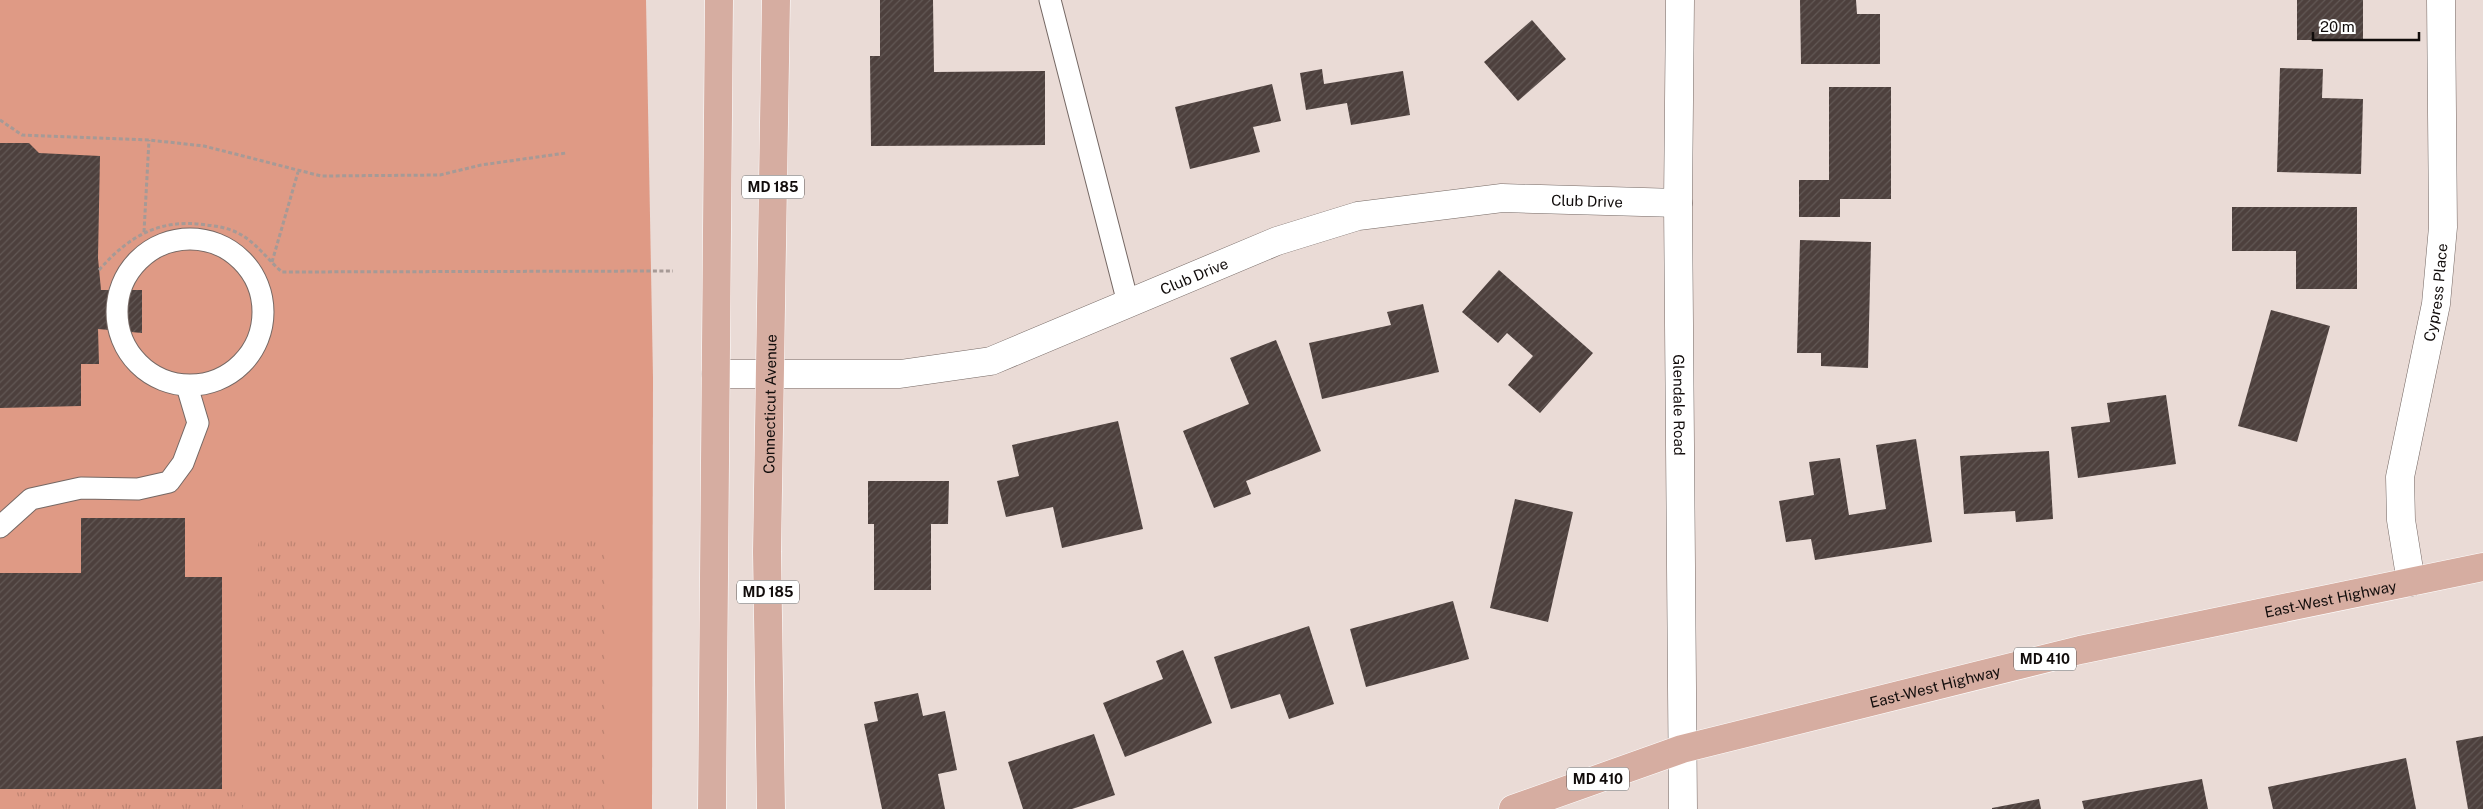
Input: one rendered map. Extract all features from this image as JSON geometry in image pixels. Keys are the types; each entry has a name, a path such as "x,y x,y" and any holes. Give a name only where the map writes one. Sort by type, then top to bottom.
{"main road":[{"path":"712,809 719,0"},
{"name":"Connecticut Avenue","path":"771,809 767,552 772,374 776,0"},
{"name":"East-West Highway","path":"1513,809 1682,749 2080,650 2483,567"}],"street":[{"name":"Glendale Road","path":"1680,0 1678,203 1683,809"},
{"name":"Cypress Place","path":"2411,582 2401,520 2400,476 2436,304 2443,228 2441,0"},
{"name":"Club Drive","path":"716,374 900,374 991,361 1277,241 1358,216 1502,198 1678,203"}],"lane":[{"path":"1050,0 1128,303"},
{"path":"181,239 207,240 241,258 257,278 264,316 259,341 239,368 216,381 187,386 162,381 139,366 124,346 117,320 118,294 130,268 150,250 181,239"},
{"path":"0,527 31,499 81,488 138,489 169,482 183,463 198,423 187,386"}],"path":[{"path":"0,120 22,135 149,140 204,146 298,172 321,176 440,175 481,165 566,153"},
{"path":"144,232 149,140"},
{"path":"272,263 298,172"},
{"path":"99,270 118,249 144,232 166,224 189,222 217,226 242,235 282,272 673,271"}],"green space":[{"path":"0,0 646,0 653,378 652,809 0,809"},
{"path":"258,535 605,536 605,809 257,809"},
{"path":"14,792 243,792 243,809 14,809"}],"building":[{"path":"880,0 933,0 934,72 1045,71 1045,145 871,146 870,56 880,56"},
{"path":"1800,0 1856,0 1857,14 1880,14 1880,64 1801,64"},
{"path":"2297,0 2363,0 2363,40 2297,40"},
{"path":"1532,20 1566,59 1518,101 1484,62"},
{"path":"2280,68 2323,69 2322,98 2363,99 2361,174 2277,172"},
{"path":"1322,69 1324,84 1403,71 1410,115 1351,125 1347,103 1306,110 1300,73"},
{"path":"1272,84 1281,121 1253,127 1260,152 1190,169 1175,107"},
{"path":"1829,87 1891,87 1891,199 1840,199 1840,217 1799,217 1799,180 1829,180"},
{"path":"0,143 29,143 39,153 100,156 98,258 101,290 142,290 142,333 98,329 99,364 81,364 81,406 0,408"},
{"path":"2232,207 2357,207 2357,289 2296,289 2296,251 2232,251"},
{"path":"1800,240 1871,242 1868,368 1821,366 1821,353 1797,353"},
{"path":"1499,270 1593,353 1540,413 1508,385 1533,356 1507,333 1498,343 1462,312"},
{"path":"1423,304 1439,372 1322,399 1309,343 1391,325 1387,312"},
{"path":"2271,310 2330,326 2297,442 2238,426"},
{"path":"1276,340 1321,451 1246,481 1251,494 1214,508 1183,431 1249,404 1230,358"},
{"path":"2166,395 2176,464 2078,478 2071,427 2110,422 2107,403"},
{"path":"1118,421 1143,529 1062,548 1053,507 1006,517 997,481 1019,476 1012,445"},
{"path":"1916,439 1932,542 1815,560 1811,539 1786,542 1779,501 1814,495 1809,462 1840,458 1849,515 1886,509 1876,445"},
{"path":"2049,451 2053,519 2016,522 2015,511 1964,514 1960,456"},
{"path":"868,481 949,481 948,524 931,524 931,590 874,590 874,524 868,524"},
{"path":"1515,499 1573,512 1548,622 1490,608"},
{"path":"81,518 185,518 185,577 222,577 222,789 0,789 0,573 81,573"},
{"path":"1453,601 1469,659 1366,687 1350,629"},
{"path":"1309,626 1334,704 1289,719 1280,694 1231,709 1214,657"},
{"path":"1183,650 1212,723 1125,757 1103,703 1163,679 1156,661"},
{"path":"918,693 923,716 945,711 957,770 938,774 945,809 882,809 864,724 878,721 874,702"},
{"path":"1094,734 1115,795 1072,809 1023,809 1008,762"},
{"path":"2483,736 2483,809 2468,809 2456,741"},
{"path":"2406,758 2416,809 2273,809 2268,787"},
{"path":"2202,779 2208,809 2084,809 2082,801"},
{"path":"2039,799 2041,809 1992,809 1992,808"}]}
